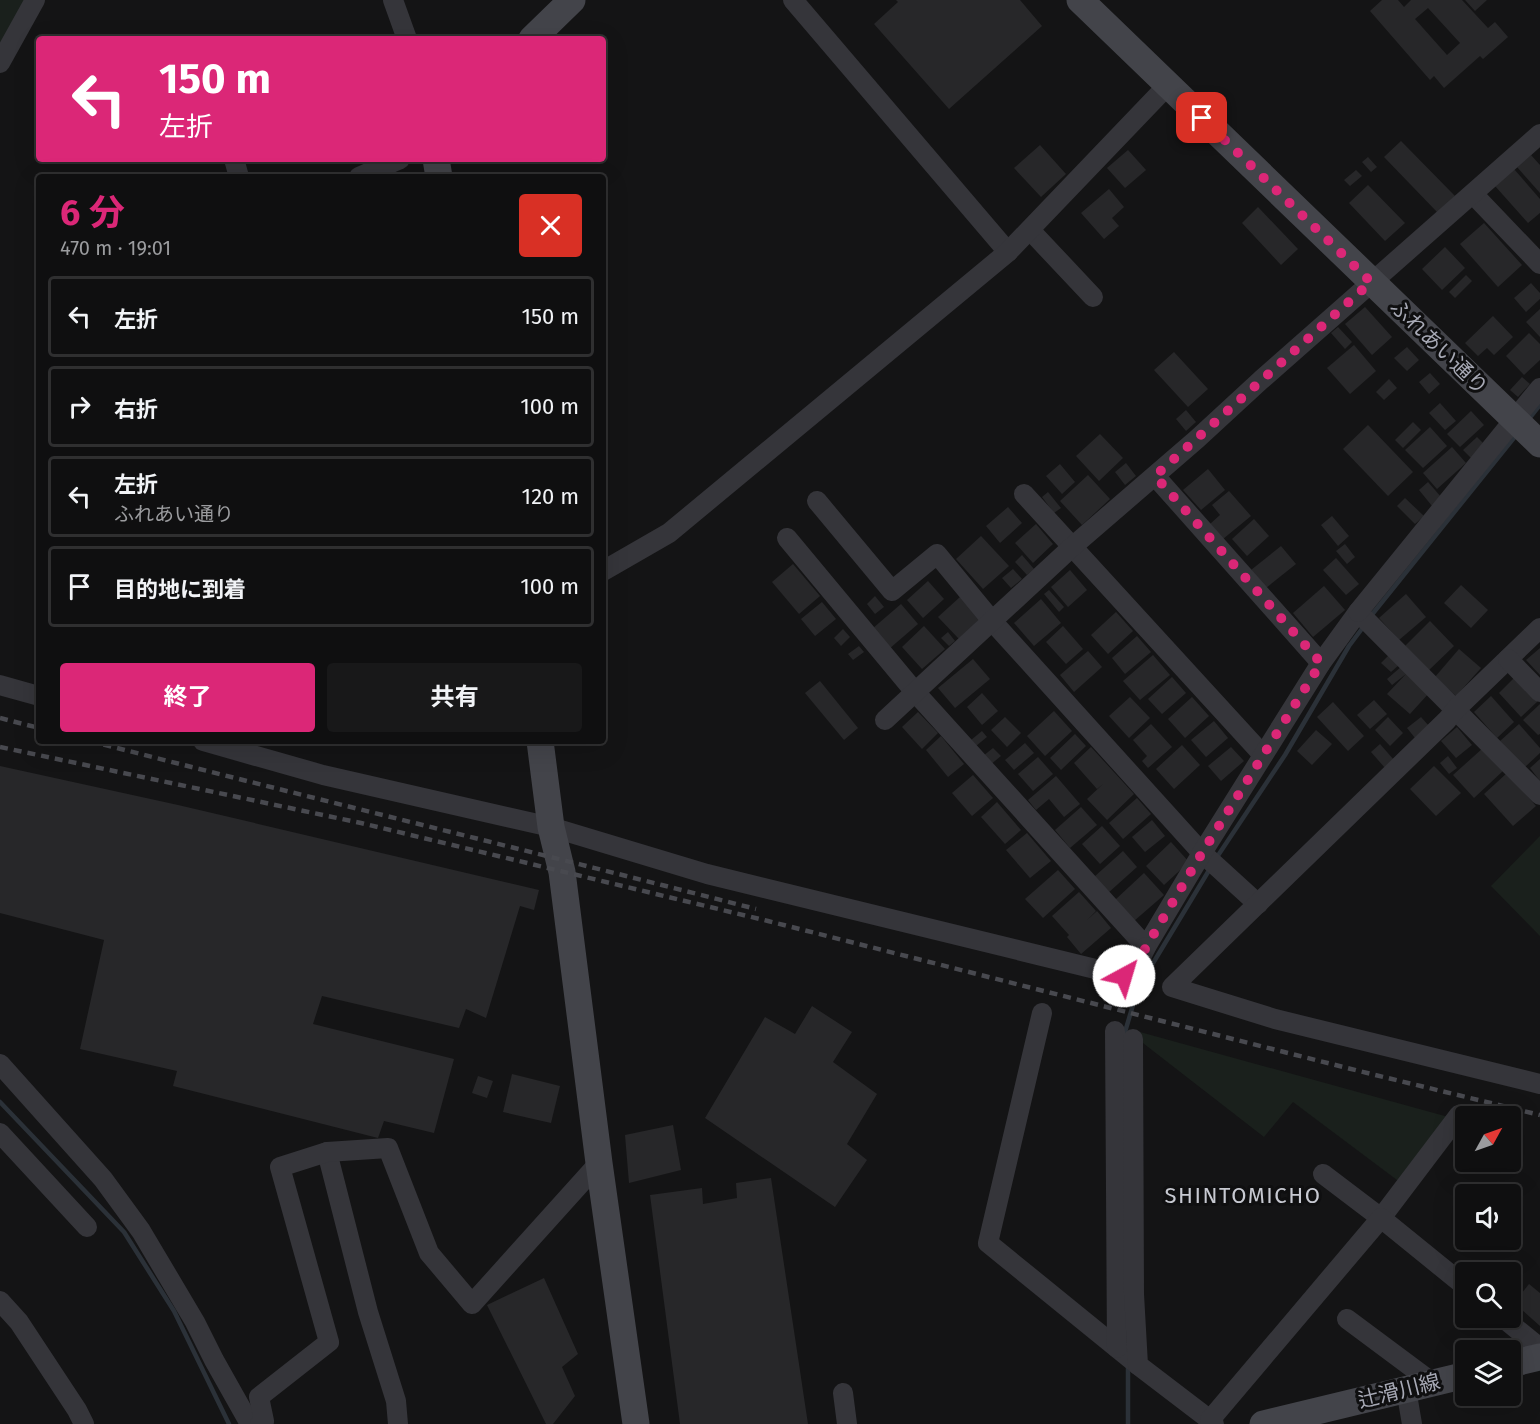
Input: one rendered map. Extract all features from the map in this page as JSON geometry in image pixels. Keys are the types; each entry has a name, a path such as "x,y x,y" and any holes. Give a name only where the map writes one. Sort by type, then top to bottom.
{"street":[{"path":"0,63 35,0"},
{"path":"393,0 406,36"},
{"path":"535,36 572,0"},
{"path":"793,0 1008,252"},
{"name":"ふれあい通り","path":"1080,0 1540,444"},
{"path":"606,569 669,533 1008,252 1168,85"},
{"path":"885,720 1072,548 1540,134"},
{"path":"366,174 393,162"},
{"path":"1473,194 1540,264"},
{"path":"1030,231 1093,297"},
{"path":"214,744 324,775 551,827 706,874 1124,976 1134,972 1146,947 1202,853 1321,663 1358,612 1540,388"},
{"path":"1155,476 1321,663"},
{"path":"1024,494 1263,755"},
{"path":"817,501 892,591 937,554 993,622 1202,853 1258,904"},
{"path":"787,538 915,692 1146,947"},
{"path":"1358,612 1540,795"},
{"path":"1540,628 1172,987 1275,1019 1540,1084"},
{"path":"1508,659 1540,692"},
{"path":"0,685 36,695"},
{"path":"540,744 551,827 562,872 599,1163 636,1424"},
{"path":"1042,1013 988,1243 1212,1422 1381,1218 1455,1120"},
{"path":"1114,1031 1117,1348"},
{"path":"1133,1039 1134,1294 1138,1365"},
{"path":"0,1064 103,1179 141,1231 195,1322 250,1424"},
{"path":"0,1132 87,1227"},
{"path":"260,1424 264,1420 259,1397 329,1342 280,1167 327,1152 388,1148 429,1253 472,1304 599,1163"},
{"path":"327,1152 368,1312 396,1401 398,1424"},
{"path":"1323,1174 1455,1278"},
{"path":"0,1301 19,1322 84,1424"},
{"path":"1347,1319 1433,1383"},
{"path":"1515,1328 1540,1348"},
{"path":"1521,1361 1540,1357"},
{"name":"辻滑川線","path":"1263,1424 1455,1378"},
{"path":"1406,1389 1412,1424"},
{"path":"843,1393 847,1424"}],"shaded area":[{"path":"0,0 25,0 0,49"},
{"path":"1540,836 1540,936 1491,886"},
{"path":"1140,1032 1452,1118 1401,1183 1293,1102 1264,1137 1139,1040"}],"building":[{"path":"896,0 1020,0 1042,26 949,109 874,24 898,2"},
{"path":"1382,0 1398,0 1404,7 1411,0 1462,0 1488,28 1495,22 1508,37 1483,59 1480,56 1444,88 1434,76 1430,80 1370,11","holes":["1428,8 1460,43 1447,55 1415,19"]},
{"path":"1465,0 1487,0 1475,11"},
{"path":"1401,141 1455,196 1438,213 1384,157"},
{"path":"1040,145 1066,174 1041,197 1014,168"},
{"path":"1128,150 1146,170 1125,188 1107,168"},
{"path":"1531,155 1540,165 1540,193 1517,167"},
{"path":"1368,157 1377,167 1371,172 1362,162"},
{"path":"1514,169 1540,199 1540,213 1528,223 1495,186"},
{"path":"1356,170 1362,176 1350,186 1344,180"},
{"path":"1368,185 1405,223 1385,241 1349,203"},
{"path":"1109,189 1124,207 1112,218 1119,226 1104,239 1081,213"},
{"path":"1258,207 1298,249 1281,265 1242,223"},
{"path":"1484,223 1522,265 1498,287 1460,244"},
{"path":"1445,247 1465,268 1442,290 1422,269"},
{"path":"1466,275 1472,281 1455,298 1449,292"},
{"path":"1531,283 1540,293 1540,299 1526,312 1514,298"},
{"path":"1365,307 1392,337 1372,355 1345,324"},
{"path":"1540,309 1540,337 1526,322"},
{"path":"1493,316 1513,337 1494,355 1487,348 1478,356 1465,343"},
{"path":"1338,327 1352,342 1345,349 1331,333"},
{"path":"1529,333 1540,344 1540,360 1524,375 1506,356"},
{"path":"1354,345 1376,371 1350,394 1327,368"},
{"path":"1407,347 1419,360 1407,371 1394,358"},
{"path":"1174,352 1208,389 1188,407 1154,370"},
{"path":"1430,373 1440,384 1429,394 1419,382"},
{"path":"1522,377 1530,384 1518,397 1510,390"},
{"path":"1389,379 1397,388 1384,400 1376,392"},
{"path":"1440,403 1456,421 1445,430 1429,413"},
{"path":"1186,410 1196,422 1186,431 1176,419"},
{"path":"1471,411 1484,425 1460,447 1447,434"},
{"path":"1413,422 1421,430 1403,448 1395,440"},
{"path":"1368,425 1413,472 1388,496 1343,449"},
{"path":"1430,427 1447,446 1423,468 1405,450"},
{"path":"1100,434 1123,458 1099,481 1076,456"},
{"path":"1477,437 1485,445 1472,459 1463,450"},
{"path":"1452,447 1466,463 1437,489 1423,473"},
{"path":"1126,463 1136,476 1125,485 1115,472"},
{"path":"1060,464 1075,482 1062,494 1046,476"},
{"path":"1208,469 1225,490 1201,510 1183,490"},
{"path":"1088,475 1110,499 1082,525 1060,501"},
{"path":"1428,482 1442,498 1432,506 1419,490"},
{"path":"1229,491 1251,516 1223,539 1210,524 1220,515 1212,505"},
{"path":"1048,492 1061,508 1054,513 1042,497"},
{"path":"1405,498 1424,516 1415,524 1397,506"},
{"path":"1008,507 1022,523 1000,543 986,526"},
{"path":"1332,516 1349,536 1338,546 1321,525"},
{"path":"1254,519 1269,536 1247,556 1232,539"},
{"path":"1036,524 1053,544 1033,563 1015,543"},
{"path":"981,536 1009,566 983,589 956,559"},
{"path":"1345,544 1355,557 1347,564 1336,551"},
{"path":"1281,546 1296,564 1266,588 1251,570"},
{"path":"1022,555 1034,569 1027,575 1015,562"},
{"path":"1336,558 1359,584 1346,595 1323,570"},
{"path":"793,564 820,596 799,614 772,582"},
{"path":"1013,569 1022,579 1011,588 1002,578"},
{"path":"1070,570 1087,590 1068,607 1051,587"},
{"path":"928,581 944,599 923,618 907,600"},
{"path":"1461,585 1488,610 1471,628 1444,603"},
{"path":"1324,586 1345,610 1313,637 1293,613"},
{"path":"1049,590 1064,607 1059,612 1044,594"},
{"path":"1406,594 1426,617 1399,640 1379,618"},
{"path":"875,596 884,607 875,614 867,604"},
{"path":"960,597 980,619 959,639 938,617"},
{"path":"1041,599 1061,623 1034,646 1014,623"},
{"path":"822,602 836,619 815,636 801,619"},
{"path":"901,604 918,624 889,649 872,629"},
{"path":"1116,612 1133,631 1108,654 1091,635"},
{"path":"1430,621 1454,646 1428,671 1404,647"},
{"path":"924,626 945,649 922,669 902,647"},
{"path":"1063,626 1083,649 1066,664 1046,642"},
{"path":"843,629 850,637 841,646 834,638"},
{"path":"948,632 955,641 949,646 941,638"},
{"path":"1137,636 1151,652 1125,674 1112,658"},
{"path":"859,646 864,652 853,660 848,654"},
{"path":"1540,648 1540,675 1526,660"},
{"path":"1459,649 1481,668 1456,696 1435,677"},
{"path":"1088,651 1102,667 1074,692 1060,675"},
{"path":"1153,655 1170,675 1140,700 1123,681"},
{"path":"1389,655 1399,665 1391,672 1381,663"},
{"path":"973,659 990,679 955,708 938,688"},
{"path":"1402,666 1429,693 1410,714 1387,694 1406,674 1392,685 1387,679"},
{"path":"1172,677 1186,693 1162,714 1148,699"},
{"path":"1515,677 1538,701 1521,717 1499,693"},
{"path":"820,681 858,728 844,740 805,693"},
{"path":"982,693 998,711 982,725 967,707"},
{"path":"1491,696 1514,722 1497,738 1474,712"},
{"path":"1130,697 1150,718 1129,738 1109,716"},
{"path":"1192,697 1209,716 1185,738 1168,719"},
{"path":"1374,700 1387,714 1370,729 1357,715"},
{"path":"1333,702 1364,736 1348,751 1317,717"},
{"path":"1540,704 1540,734 1538,735 1523,720"},
{"path":"1054,711 1072,731 1045,756 1027,736"},
{"path":"918,712 938,733 922,749 902,727"},
{"path":"1005,717 1021,733 1007,747 991,730"},
{"path":"1388,717 1403,733 1390,746 1375,730"},
{"path":"1421,717 1429,726 1415,738 1407,728"},
{"path":"1214,721 1228,738 1206,757 1191,740"},
{"path":"1151,724 1172,747 1148,768 1142,761 1147,756 1133,740"},
{"path":"1519,724 1540,748 1540,753 1524,768 1500,741"},
{"path":"1457,727 1472,745 1456,758 1441,741"},
{"path":"1316,730 1332,744 1312,765 1297,751"},
{"path":"982,731 987,737 976,746 971,740"},
{"path":"1075,734 1086,746 1061,770 1050,758"},
{"path":"941,736 964,764 948,777 926,750"},
{"path":"1025,743 1034,753 1014,770 1005,760"},
{"path":"1380,744 1394,760 1385,768 1371,752"},
{"path":"1182,745 1200,765 1174,789 1156,769"},
{"path":"1091,747 1134,794 1107,820 1087,799 1103,784 1097,789 1074,763"},
{"path":"1231,747 1244,761 1221,781 1208,766"},
{"path":"993,748 1001,756 990,765 983,756"},
{"path":"1483,748 1504,770 1474,798 1453,775"},
{"path":"1448,756 1457,768 1449,774 1440,763"},
{"path":"1038,757 1053,774 1033,791 1018,774"},
{"path":"1540,759 1540,781 1530,768"},
{"path":"0,766 178,805 539,890 534,910 520,906 486,1018 466,1009 459,1028 322,996 313,1024 454,1059 434,1133 384,1121 378,1138 173,1086 177,1071 80,1049 104,940 0,913"},
{"path":"1434,766 1461,793 1436,816 1410,789"},
{"path":"1507,773 1536,806 1513,826 1484,794"},
{"path":"973,775 993,798 972,816 952,793"},
{"path":"1056,776 1080,804 1064,817 1049,799 1036,810 1028,800"},
{"path":"1137,798 1151,814 1123,839 1109,823"},
{"path":"997,802 1021,830 1005,844 981,817"},
{"path":"1081,807 1097,825 1070,848 1055,830"},
{"path":"1152,820 1165,836 1145,852 1132,837"},
{"path":"1102,826 1120,846 1100,864 1082,844"},
{"path":"1027,833 1051,861 1030,878 1006,850"},
{"path":"1171,842 1189,862 1164,885 1146,866"},
{"path":"1123,851 1137,867 1108,893 1094,877"},
{"path":"1058,870 1075,889 1043,918 1025,899"},
{"path":"1144,873 1164,895 1134,921 1115,900"},
{"path":"1079,892 1096,911 1087,920 1097,911 1111,928 1081,954 1067,937 1069,935 1052,916"},
{"path":"812,1006 852,1032 833,1062 877,1094 847,1144 867,1160 835,1207 705,1118 765,1017 795,1034"},
{"path":"512,1074 560,1086 551,1123 503,1112"},
{"path":"478,1076 493,1081 487,1098 472,1093"},
{"path":"673,1125 681,1170 629,1183 625,1135"},
{"path":"771,1178 808,1424 680,1424 650,1195 702,1188 703,1204 737,1198 736,1183"},
{"path":"544,1278 578,1354 562,1367 575,1396 553,1424 546,1424 487,1305"},
{"path":"1529,1284 1540,1293 1540,1326 1521,1309 1521,1294"}],"waterway":[{"path":"1528,420 1540,405"},
{"path":"1370,617 1517,434"},
{"path":"1215,860 1285,755 1349,646 1364,626"},
{"path":"1125,1037 1138,988 1211,867"},
{"path":"0,1102 124,1232 174,1311 229,1424"},
{"path":"1128,1364 1128,1424"}],"railway":[{"path":"0,718 36,727"},
{"path":"102,744 756,909"},
{"path":"0,747 361,823 768,921 1540,1115"}],"district":[{"name":"SHINTOMICHO","path":"1243,1195"}],"route":[{"path":"1124,976 1134,972 1166,912 1321,663 1155,476 1371,282 1202,118"}]}
